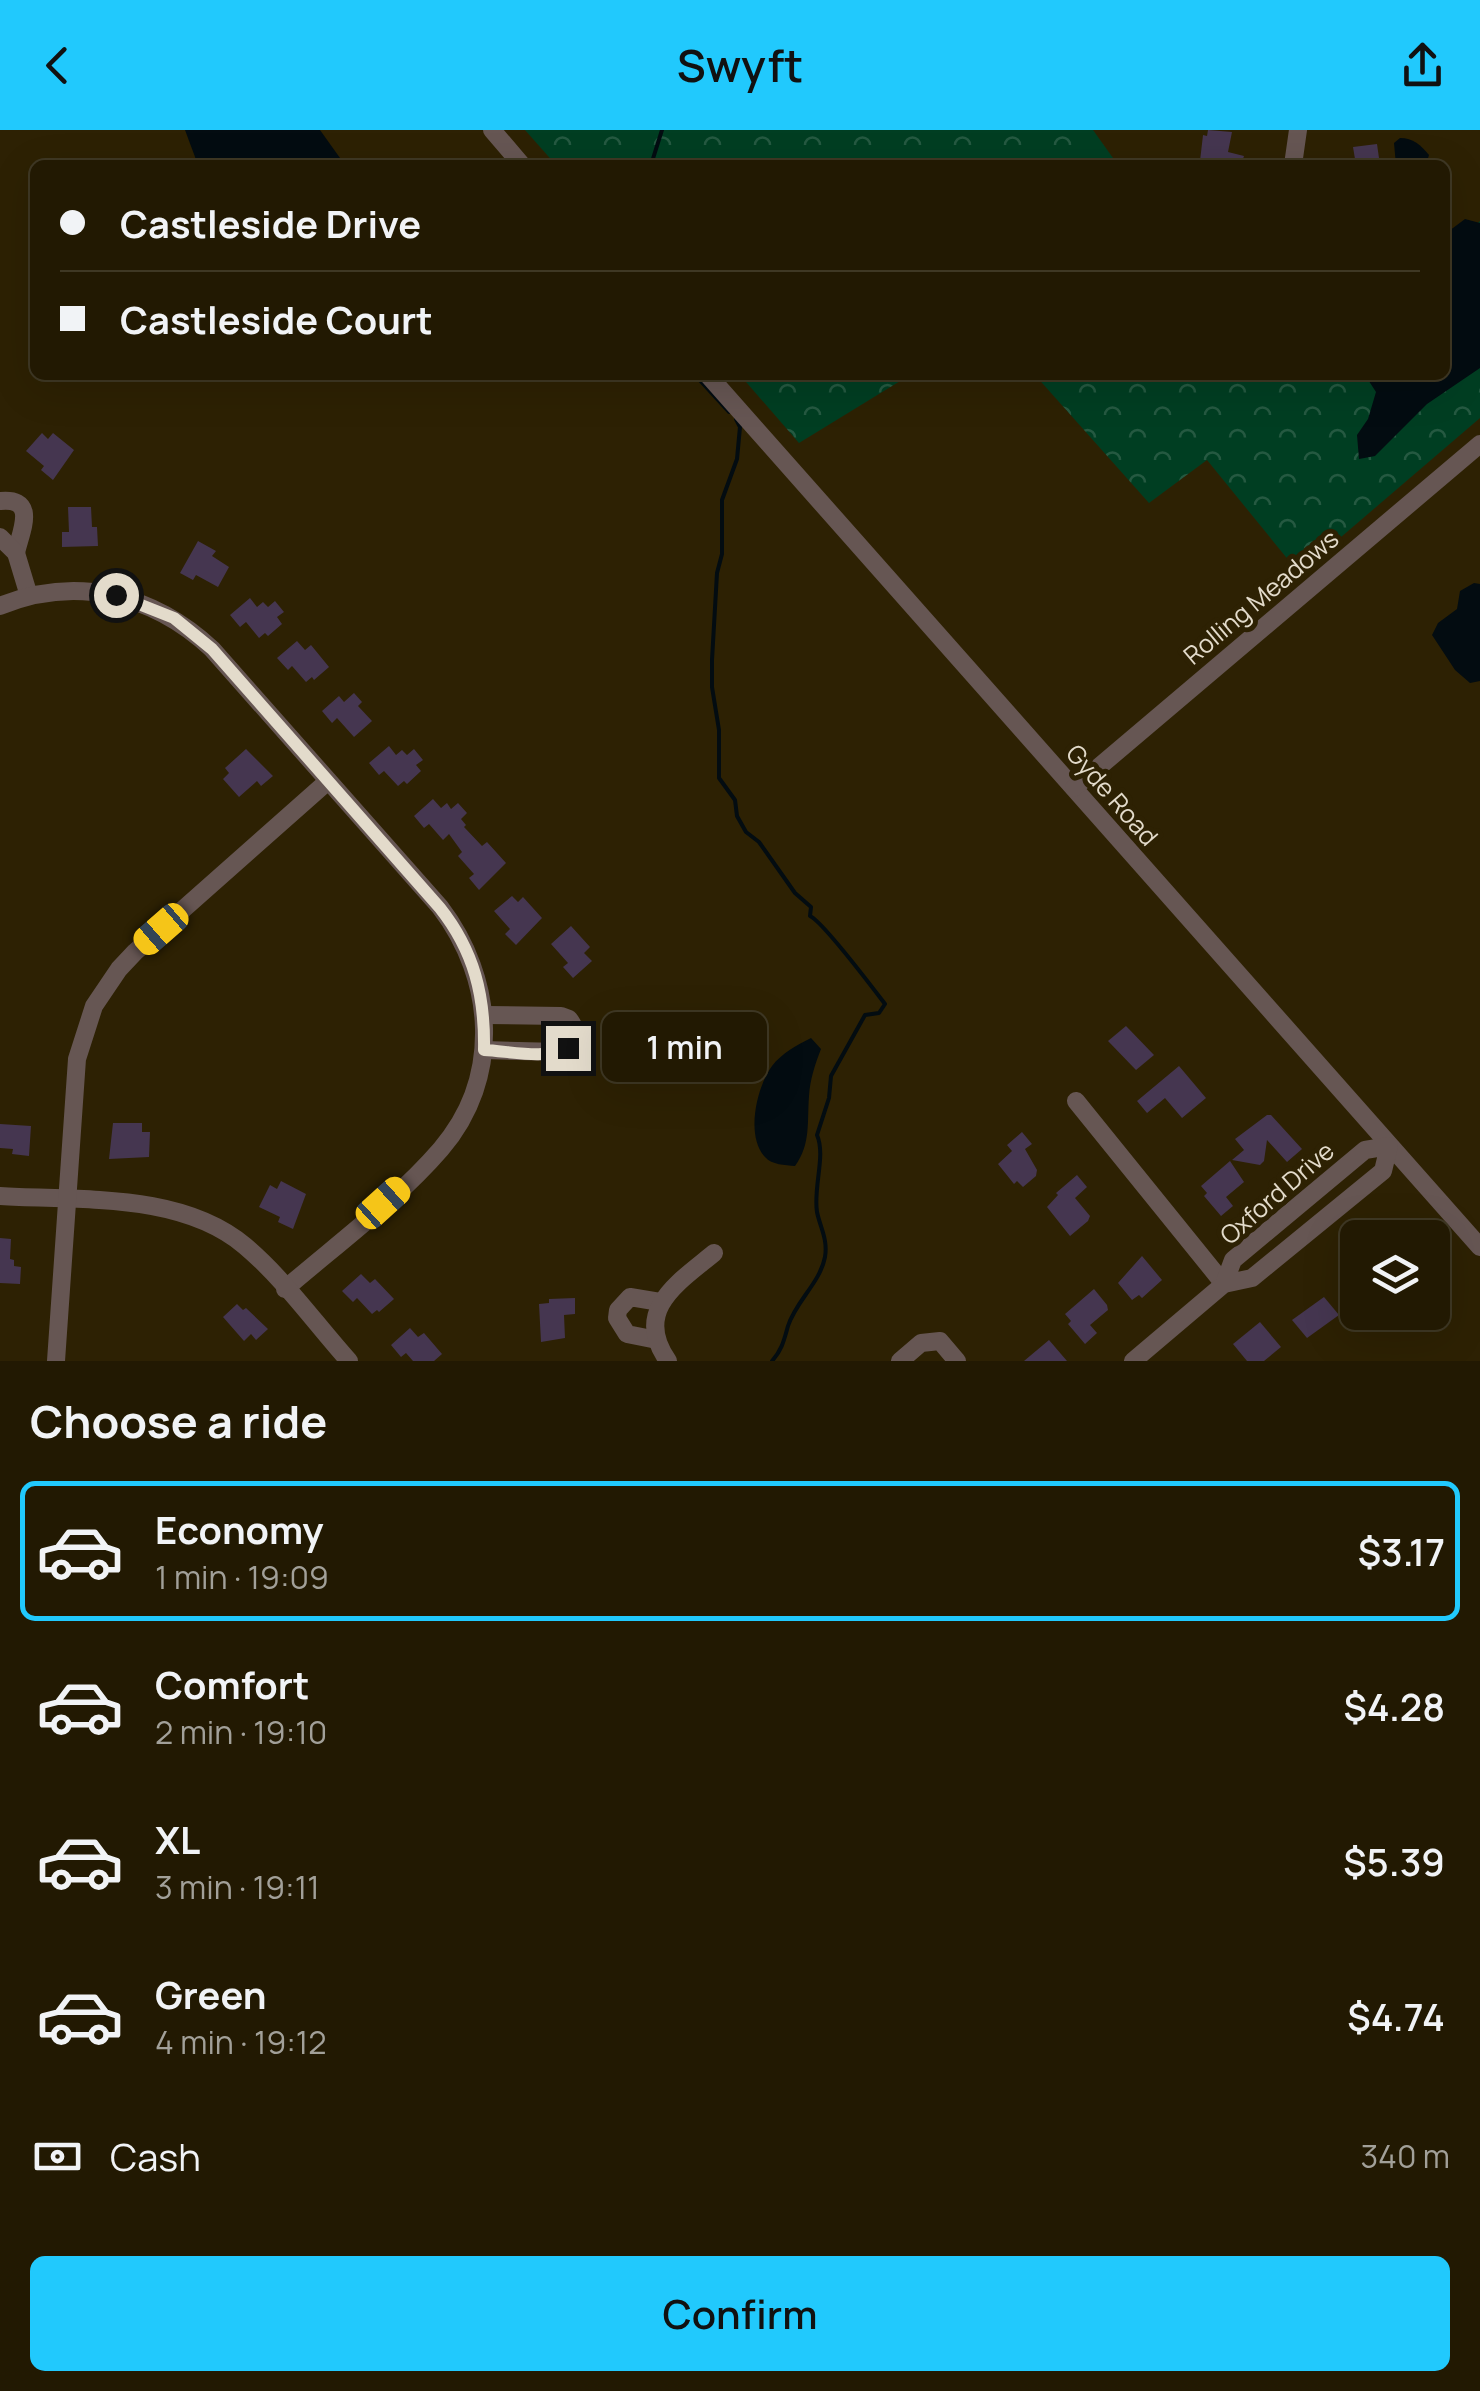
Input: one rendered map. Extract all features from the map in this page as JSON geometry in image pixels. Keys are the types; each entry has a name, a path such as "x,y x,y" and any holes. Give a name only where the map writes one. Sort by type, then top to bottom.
{"street":[{"path":"492,130 518,160"},
{"path":"1294,160 1298,130"},
{"name":"Gyde Road","path":"712,380 1480,1247"},
{"name":"Rolling Meadows","path":"1074,788 1480,444"},
{"path":"0,502 15,502 24,510 26,524 16,553"},
{"path":"0,536 16,553 29,596"},
{"path":"0,606 60,591 100,592 136,600 174,618 212,649 454,925 476,970 485,1015 484,1050 472,1098 458,1126 442,1148 286,1290"},
{"path":"56,1361 76,1059 102,992 134,952 328,780"},
{"path":"484,1050 560,1052 574,1042 576,1033 569,1019 561,1016 485,1015"},
{"path":"1076,1101 1224,1284"},
{"name":"Oxford Drive","path":"1133,1361 1224,1284 1252,1278 1382,1172 1388,1146 1365,1150 1232,1260 1224,1284"},
{"path":"0,1196 158,1206 199,1218 244,1246 349,1361"},
{"path":"668,1361 657,1340 655,1323 660,1302 714,1253"},
{"path":"657,1340 627,1334 617,1318 618,1310 630,1297 660,1302"},
{"path":"900,1361 921,1343 940,1341 958,1361"}],"green space":[{"path":"525,130 1093,130 1114,160 552,160"},
{"path":"1480,221 1480,418 1299,573 1207,460 1149,503 1039,380 1450,380 1450,248"},
{"path":"744,380 902,380 799,443"}],"shaded area":[{"path":"185,130 320,130 341,160 196,160"},
{"path":"1400,138 1413,141 1429,155 1428,160 1396,160 1394,143"},
{"path":"1465,219 1480,223 1480,368 1427,404 1375,456 1359,459 1357,435 1368,419 1376,392 1368,380 1450,380 1450,230"},
{"path":"1480,584 1480,681 1470,683 1455,670 1432,635 1438,623 1457,609 1460,591"},
{"path":"811,1038 821,1049 810,1084 804,1150 795,1166 775,1163 765,1157 756,1137 758,1098 776,1061"}],"building":[{"path":"1208,130 1232,132 1228,152 1244,156 1243,160 1200,160 1203,135 1207,136"},
{"path":"1377,144 1379,160 1355,160 1353,147"},
{"path":"42,433 48,439 53,433 74,450 53,480 26,451"},
{"path":"68,507 91,507 98,546 62,547 62,532 69,532"},
{"path":"198,541 216,551 212,556 229,567 218,587 196,575 193,580 180,573"},
{"path":"250,598 257,607 263,602 268,607 275,601 284,612 277,617 282,624 268,636 265,633 259,638 246,622 240,627 230,615"},
{"path":"297,641 305,650 311,645 329,667 314,680 312,677 306,682 292,666 288,670 277,658"},
{"path":"354,693 362,702 358,706 372,721 354,737 337,718 332,723 322,711 339,696 344,702"},
{"path":"389,746 396,755 402,750 407,755 414,749 423,760 416,765 421,771 407,784 404,781 398,786 384,771 379,775 369,763"},
{"path":"246,749 273,776 261,786 257,781 239,797 223,779 229,773 225,768"},
{"path":"433,799 441,808 447,803 451,809 458,803 467,813 461,819 464,827 482,846 487,842 506,863 479,890 469,878 474,874 458,856 462,852 449,834 443,840 429,824 424,828 414,816"},
{"path":"512,896 518,902 523,897 542,918 516,945 505,934 510,929 494,911"},
{"path":"571,926 590,947 584,953 592,961 573,978 563,967 568,963 551,944"},
{"path":"1126,1026 1154,1055 1136,1070 1108,1041"},
{"path":"1179,1066 1206,1098 1182,1118 1165,1098 1147,1113 1137,1101"},
{"path":"1267,1115 1302,1149 1287,1162 1267,1140 1260,1165 1232,1160 1244,1150 1235,1139"},
{"path":"113,1123 142,1123 142,1132 150,1132 149,1157 109,1159"},
{"path":"0,1124 31,1126 29,1156 0,1148"},
{"path":"1022,1132 1032,1144 1025,1149 1037,1170 1036,1176 1023,1187 1017,1181 1014,1184 998,1164 1012,1151 1007,1145"},
{"path":"1230,1161 1244,1182 1226,1197 1233,1206 1221,1216 1204,1196 1207,1193 1201,1186"},
{"path":"1077,1175 1087,1187 1075,1198 1090,1216 1070,1236 1047,1207 1056,1193"},
{"path":"281,1181 306,1194 293,1229 278,1222 280,1217 259,1207 270,1185 277,1189"},
{"path":"0,1238 11,1239 10,1259 14,1266 21,1267 20,1284 0,1283"},
{"path":"1142,1256 1162,1280 1142,1298 1139,1295 1132,1300 1118,1283"},
{"path":"361,1274 370,1283 375,1279 394,1299 379,1312 372,1314 357,1298 353,1302 342,1291"},
{"path":"1094,1289 1108,1310 1090,1325 1097,1333 1085,1344 1068,1324 1071,1321 1065,1314"},
{"path":"1324,1297 1339,1315 1307,1338 1292,1320"},
{"path":"575,1298 575,1314 564,1315 565,1338 541,1342 539,1304 549,1303 549,1299"},
{"path":"237,1304 268,1329 256,1340 251,1334 244,1341 223,1317"},
{"path":"1260,1322 1281,1347 1264,1361 1247,1361 1233,1344"},
{"path":"410,1328 418,1337 424,1333 442,1354 434,1361 413,1361 406,1353 401,1357 391,1345"},
{"path":"1049,1340 1067,1361 1024,1361"}],"waterway":[{"path":"653,160 662,130"},
{"path":"700,380 729,412"},
{"path":"736,419 740,427 737,459 722,500 722,554 717,573 712,660 719,778 735,800 737,816 746,832 759,842 795,893 811,907 810,916 885,1004 879,1013 865,1015 831,1076 829,1098 817,1135 820,1152 816,1202 825,1257 772,1361"}],"route":[{"path":"116,595 174,618 212,649 454,925 476,970 485,1015 484,1050 528,1053 568,1048"}]}
